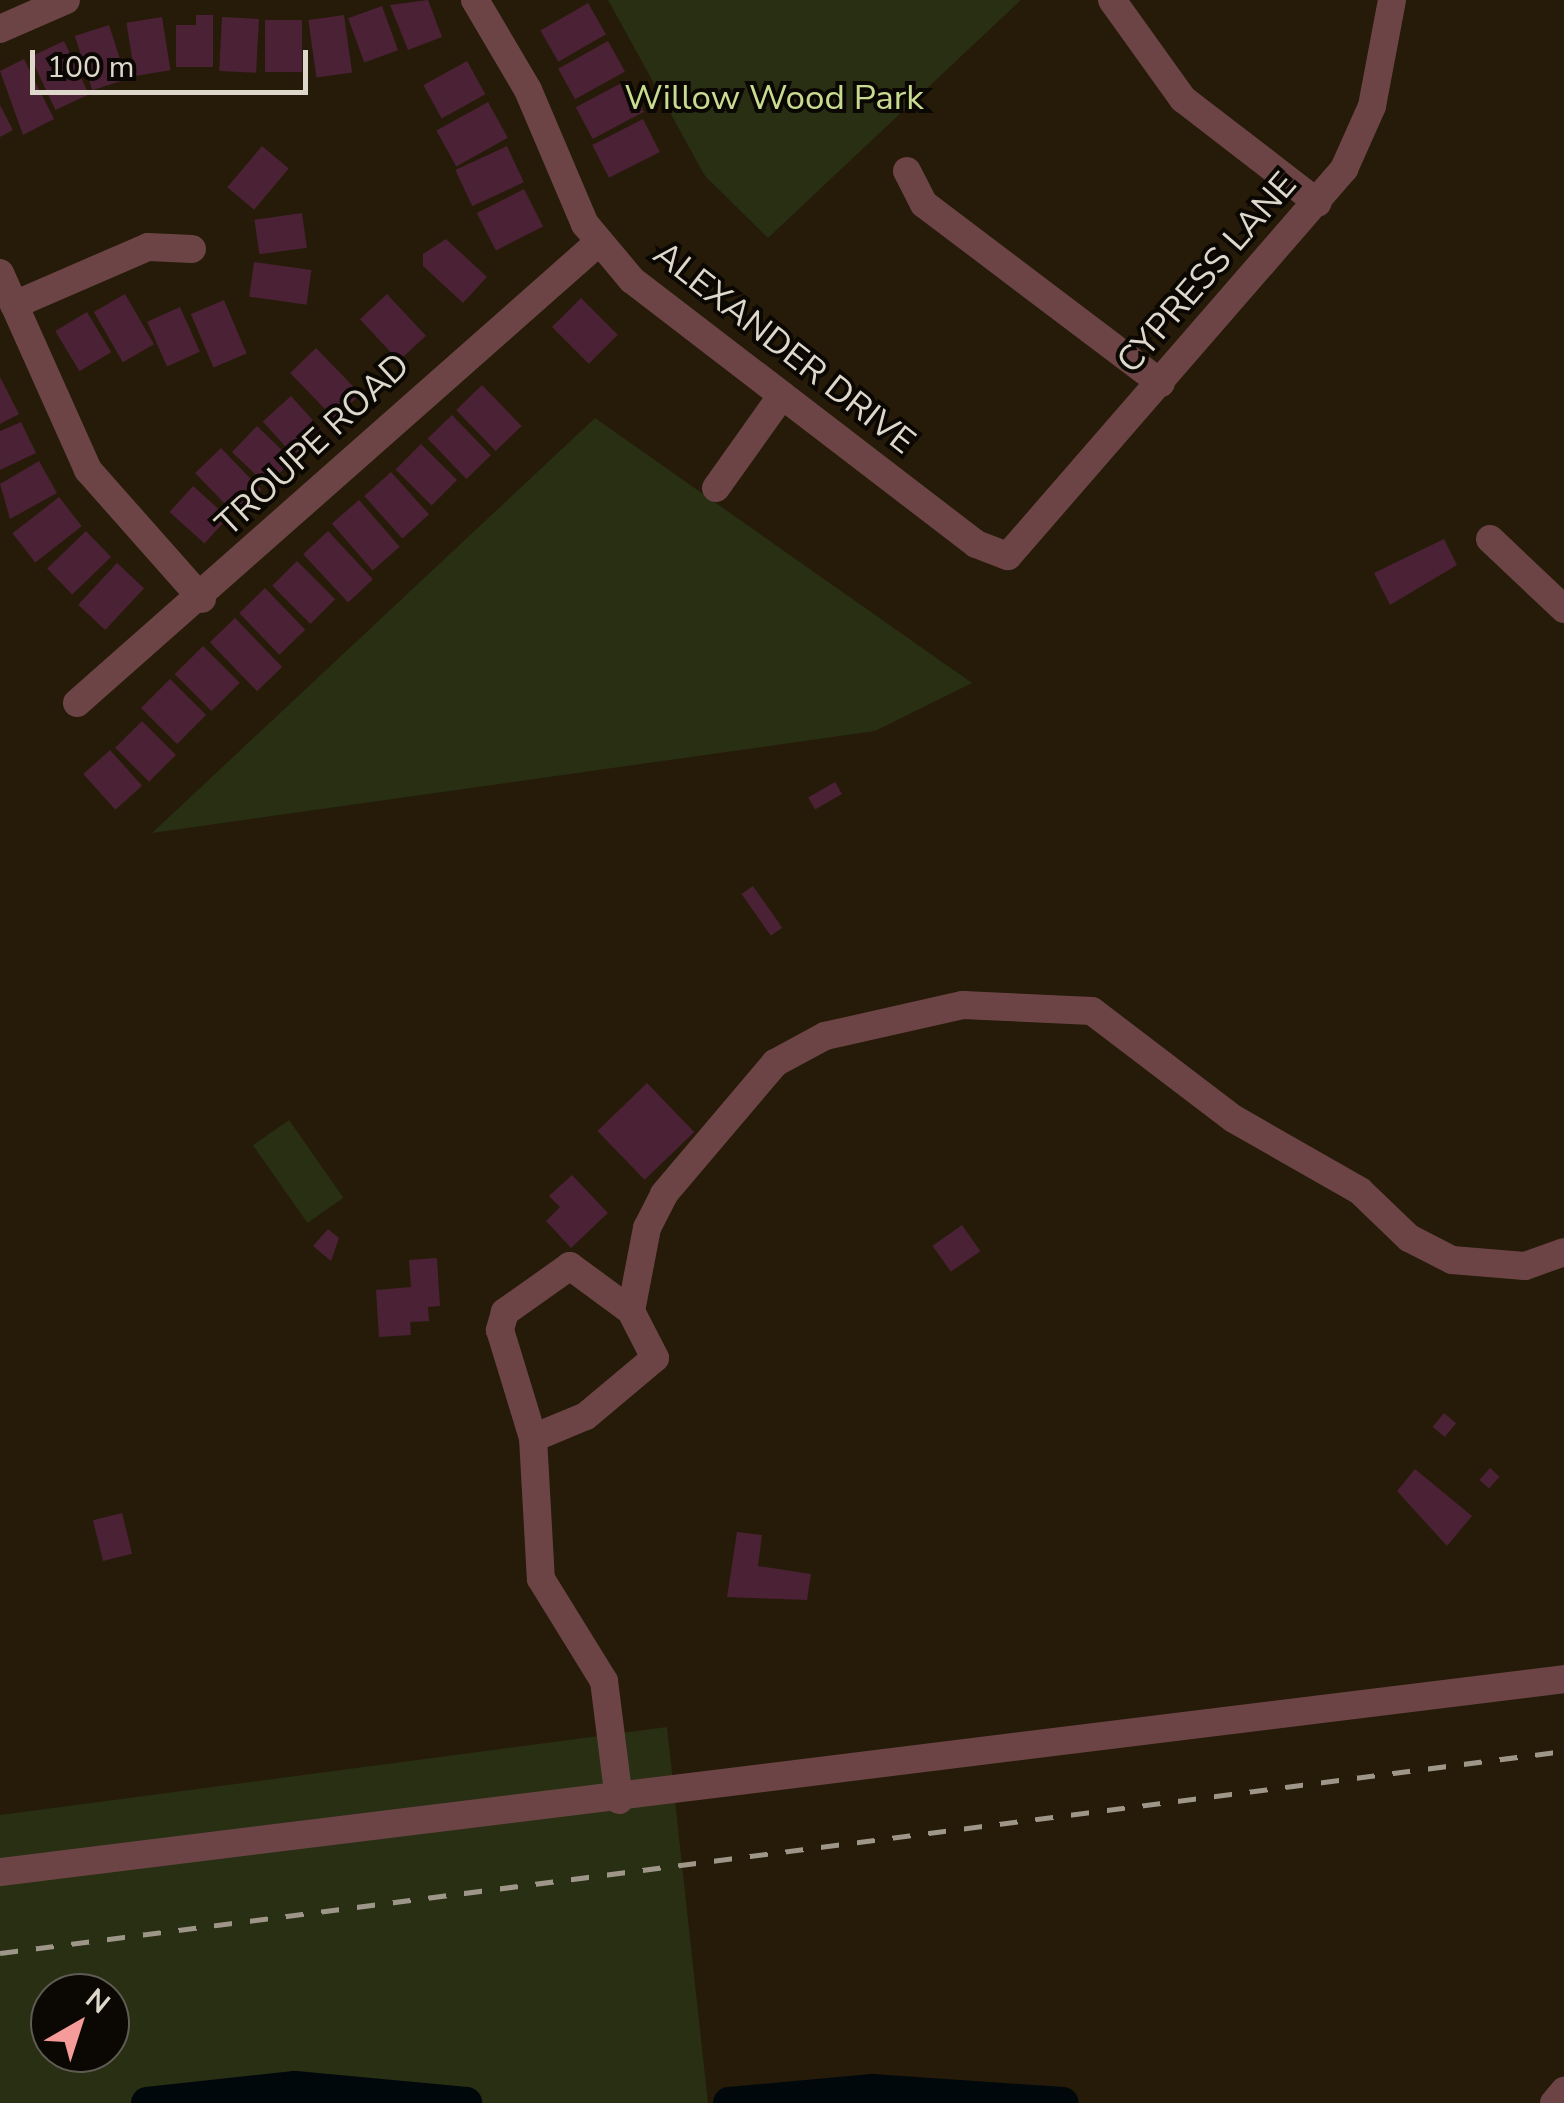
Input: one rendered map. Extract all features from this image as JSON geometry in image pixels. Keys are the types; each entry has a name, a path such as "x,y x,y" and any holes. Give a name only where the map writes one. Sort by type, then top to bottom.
{"street":[{"path":"0,29 66,0"},
{"name":"ALEXANDER DRIVE","path":"474,0 598,242 648,295 976,544 1008,556"},
{"path":"1112,0 1183,100 1318,203"},
{"name":"CYPRESS LANE","path":"1008,556 1318,203 1372,106 1392,0"},
{"path":"908,171 924,204 1161,383"},
{"name":"TROUPE ROAD","path":"77,703 202,598 598,242"},
{"path":"14,305 148,246 192,249"},
{"path":"0,273 88,470 202,598"},
{"path":"716,488 782,396"},
{"path":"1490,539 1564,609"},
{"path":"631,1311 647,1228 664,1194 776,1063 824,1036 962,1005 1092,1011 1234,1119 1360,1191 1409,1238 1452,1260 1525,1266 1564,1252"},
{"path":"533,1438 638,1381 654,1344 631,1311 570,1266 505,1312 500,1330 533,1438 541,1579 604,1681 619,1800"},
{"path":"0,1872 619,1800 1564,1679"},
{"path":"1554,2103 1564,2091"}],"green space":[{"name":"Willow Wood Park","path":"608,0 1021,0 768,238 705,176"},
{"path":"595,418 972,683 875,731 152,833"},
{"path":"289,1120 343,1198 307,1223 253,1145"},
{"path":"667,1727 708,2103 0,2103 0,1815"}],"building":[{"path":"428,0 442,37 408,50 390,5"},
{"path":"588,3 606,34 558,62 540,31"},
{"path":"382,6 398,50 364,62 348,18"},
{"path":"196,15 213,15 213,67 176,67 176,25 196,25"},
{"path":"344,15 352,72 316,77 308,20"},
{"path":"162,17 170,70 135,76 126,23"},
{"path":"222,17 259,19 256,73 219,71"},
{"path":"265,20 302,20 302,72 265,72"},
{"path":"109,25 127,79 92,90 75,36"},
{"path":"64,41 89,94 55,110 30,57"},
{"path":"608,41 625,72 575,99 558,69"},
{"path":"24,59 54,119 23,135 0,71"},
{"path":"467,61 485,94 442,118 423,85"},
{"path":"627,80 644,112 593,139 576,107"},
{"path":"488,102 508,138 456,166 436,131"},
{"path":"0,105 13,130 0,137"},
{"path":"643,119 660,152 609,178 592,145"},
{"path":"262,146 289,168 254,210 227,187"},
{"path":"507,146 524,182 472,206 455,170"},
{"path":"524,189 543,226 496,250 477,213"},
{"path":"302,213 307,248 259,254 254,220"},
{"path":"446,239 487,277 463,303 423,266 423,254"},
{"path":"254,262 311,270 307,305 249,297"},
{"path":"125,294 154,344 123,362 94,312"},
{"path":"387,294 426,336 399,361 360,319"},
{"path":"581,298 618,335 589,364 552,327"},
{"path":"224,300 247,353 214,367 191,314"},
{"path":"180,307 200,352 167,366 147,322"},
{"path":"87,312 111,352 79,371 55,331"},
{"path":"316,348 360,394 335,419 290,373"},
{"path":"0,377 19,414 0,424"},
{"path":"482,385 522,426 496,451 456,410"},
{"path":"291,396 325,434 297,459 263,421"},
{"path":"452,415 491,455 466,479 428,439"},
{"path":"21,422 36,453 0,470 0,431"},
{"path":"257,426 292,460 267,486 232,452"},
{"path":"421,444 457,480 432,506 396,469"},
{"path":"221,448 261,490 235,515 195,473"},
{"path":"39,461 57,493 10,519 0,484"},
{"path":"391,472 429,514 402,538 364,496"},
{"path":"193,486 228,517 205,543 170,512"},
{"path":"59,497 82,526 35,562 13,533"},
{"path":"359,500 400,547 373,570 332,524"},
{"path":"86,531 111,557 72,594 47,569"},
{"path":"328,531 373,579 348,602 303,554"},
{"path":"1444,539 1457,565 1390,605 1374,573"},
{"path":"297,561 335,599 310,624 272,586"},
{"path":"117,563 144,588 105,630 78,605"},
{"path":"265,588 305,630 279,655 239,613"},
{"path":"235,618 282,667 257,691 210,642"},
{"path":"203,646 240,683 211,711 175,674"},
{"path":"170,679 206,715 177,744 141,708"},
{"path":"142,721 176,755 149,782 115,748"},
{"path":"110,750 142,786 115,810 83,774"},
{"path":"835,782 842,794 815,810 808,797"},
{"path":"753,886 782,928 771,936 742,894"},
{"path":"647,1083 694,1132 645,1180 597,1131"},
{"path":"572,1175 608,1213 571,1248 546,1221 560,1207 549,1196"},
{"path":"962,1225 980,1251 951,1272 933,1246"},
{"path":"328,1229 339,1238 331,1261 313,1246"},
{"path":"437,1258 440,1306 428,1307 429,1321 410,1322 411,1335 379,1337 376,1290 411,1287 409,1260"},
{"path":"1444,1413 1456,1423 1445,1437 1432,1427"},
{"path":"1490,1468 1500,1477 1489,1489 1479,1480"},
{"path":"1415,1469 1472,1516 1447,1546 1397,1491"},
{"path":"122,1513 132,1554 103,1561 93,1520"},
{"path":"737,1532 762,1535 758,1566 811,1574 807,1600 727,1597"}],"waterway":[{"path":"147,2103 295,2087 466,2103"},
{"path":"729,2103 872,2090 1063,2103"}],"railway":[{"path":"0,1953 1564,1751"}]}
